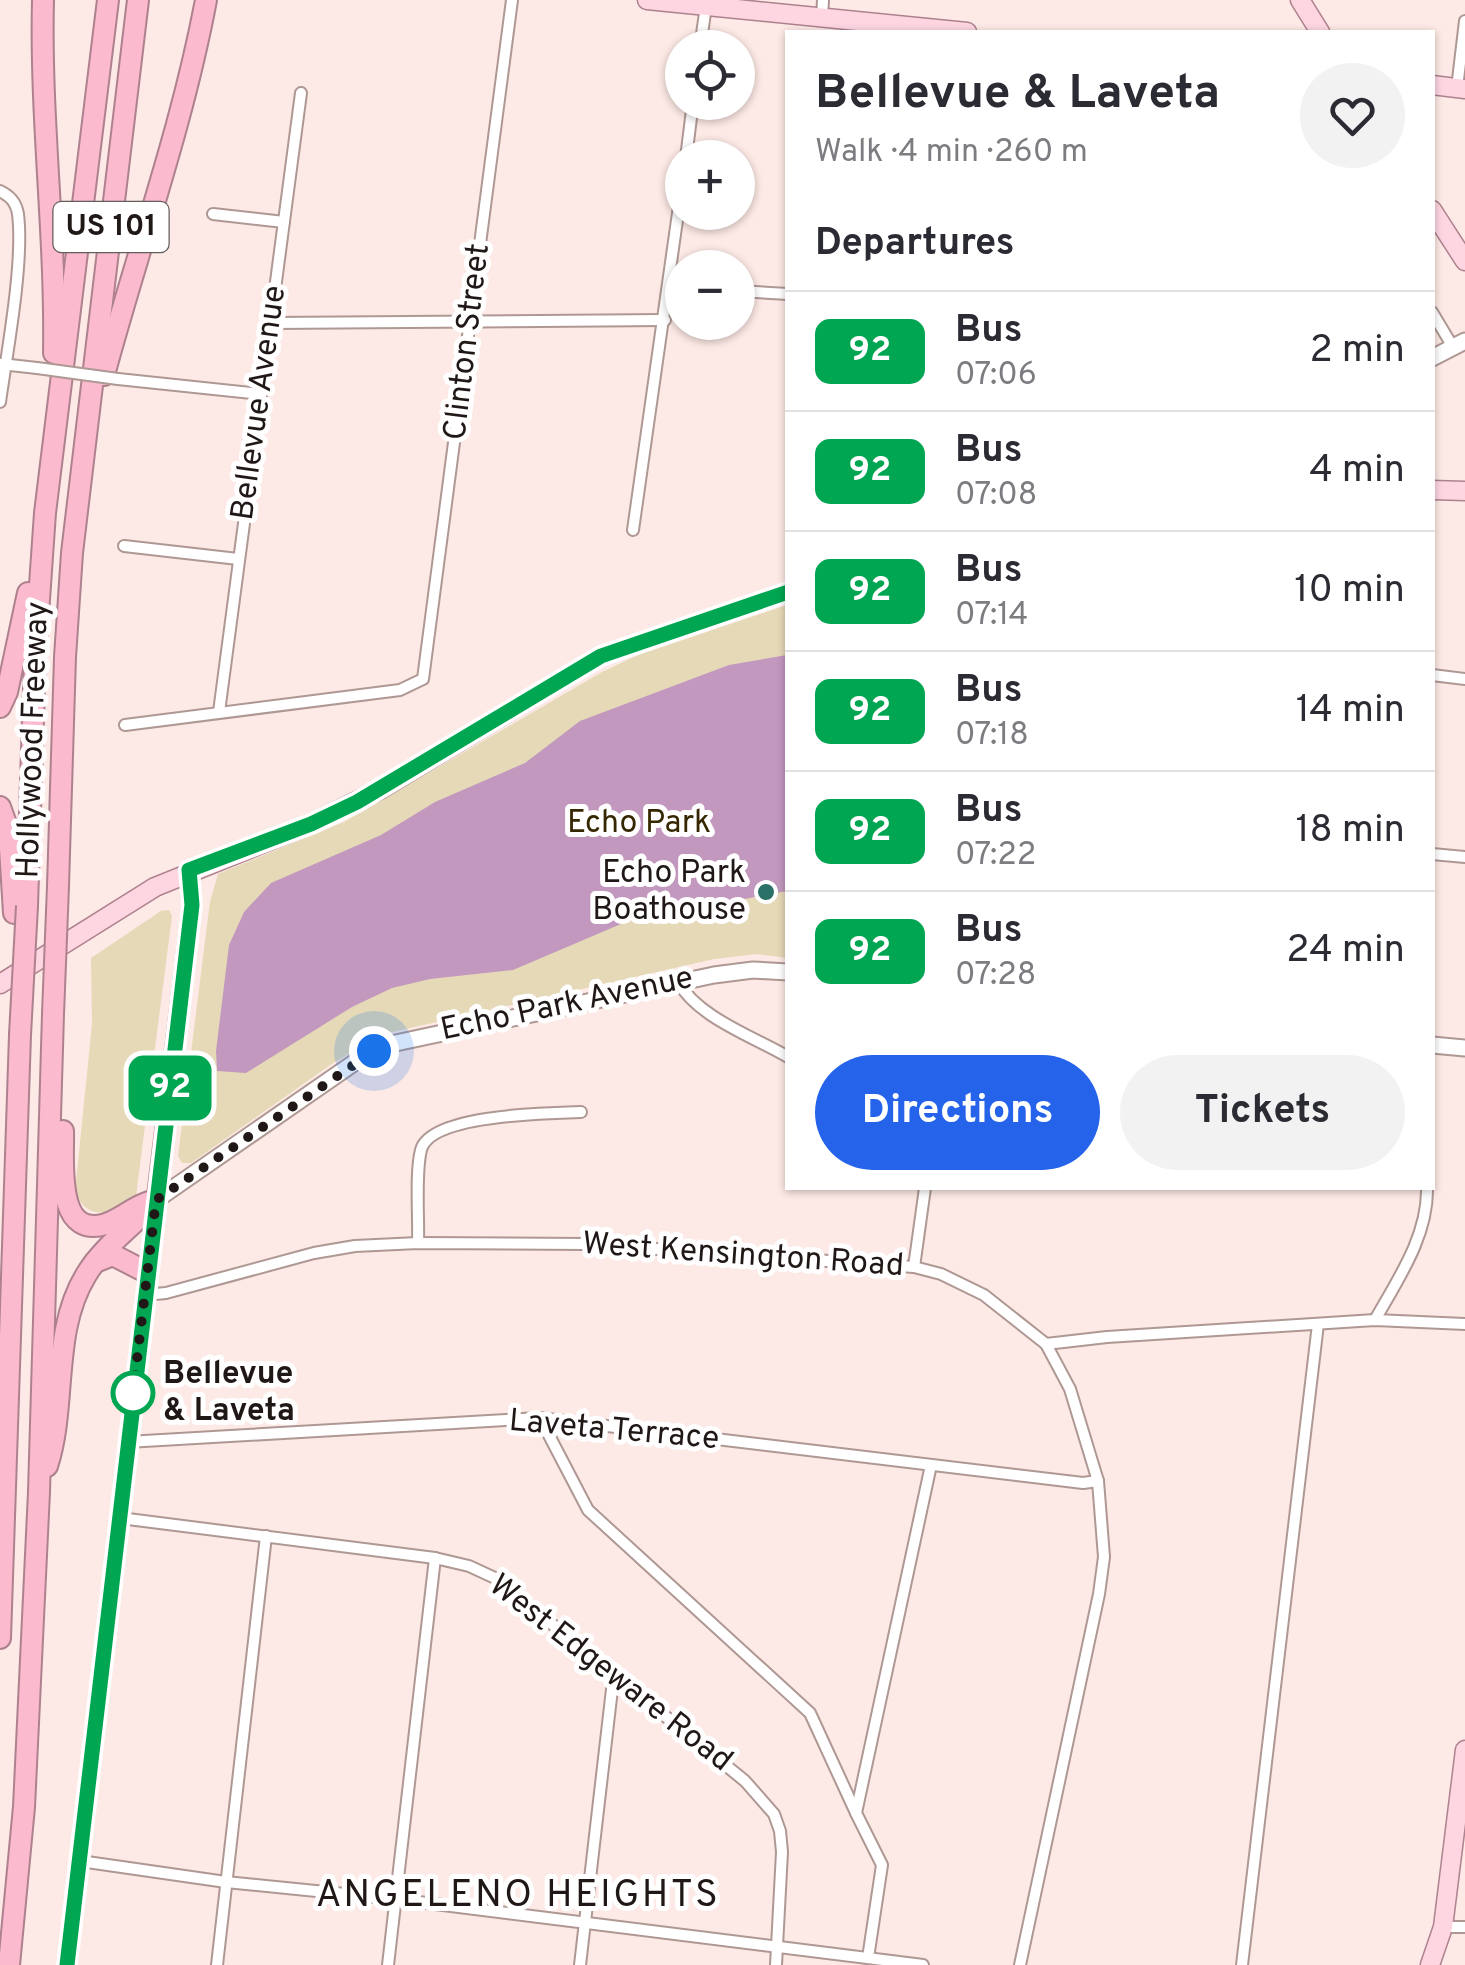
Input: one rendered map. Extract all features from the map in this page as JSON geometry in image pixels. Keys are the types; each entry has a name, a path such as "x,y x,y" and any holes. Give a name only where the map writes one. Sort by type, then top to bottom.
{"highway":[{"path":"43,0 43,97 54,300 51,460"},
{"name":"Hollywood Freeway","path":"0,1638 20,1035 20,910 44,513 108,0"},
{"name":"Hollywood Freeway","path":"9,1965 24,1807 39,1492 68,605 138,0"},
{"path":"83,454 132,274 178,129 206,0"},
{"path":"0,706 10,680 44,513"},
{"path":"0,807 9,832 20,910"},
{"path":"54,1014 64,1194 70,1213 96,1226 156,1200"},
{"path":"39,1492 56,1437 70,1308 94,1263 156,1200"},
{"path":"94,1263 113,1254 146,1272"}],"main road":[{"path":"647,0 823,9 868,28 918,30"},
{"path":"1300,0 1319,30"},
{"path":"1435,85 1461,89"},
{"path":"1435,215 1465,261"},
{"path":"1435,490 1465,491"},
{"path":"0,984 140,895 189,870 349,806 601,656 785,593"},
{"path":"156,1200 192,905 189,870"},
{"path":"1430,1965 1441,1946 1465,1750"}],"street":[{"name":"Clinton Street","path":"219,712 400,690 420,682 427,663 512,0"},
{"path":"703,30 706,6"},
{"path":"1461,89 1465,21"},
{"name":"Bellevue Avenue","path":"219,712 301,93"},
{"path":"0,191 13,200 18,213 17,264 0,402"},
{"path":"213,214 284,222"},
{"path":"755,292 785,294"},
{"path":"1435,316 1459,344 1435,356"},
{"path":"272,324 665,320 633,530"},
{"path":"3,364 261,394"},
{"path":"124,546 238,560"},
{"path":"1435,675 1465,679"},
{"path":"125,726 219,712"},
{"path":"1435,854 1465,857"},
{"name":"Echo Park Avenue","path":"156,1200 361,1058 390,1044 678,982 752,970 785,972"},
{"path":"678,982 708,1012 785,1055"},
{"path":"1435,1045 1465,1048"},
{"path":"418,1243 421,1149 434,1134 514,1113 582,1112"},
{"path":"914,1266 925,1190"},
{"path":"1376,1320 1410,1257 1426,1216 1427,1190"},
{"path":"67,1965 156,1200"},
{"name":"West Kensington Road","path":"144,1294 166,1293 355,1246 418,1243 586,1244 914,1266 984,1295 1046,1344 1070,1389 1098,1481 1104,1557 1100,1594 1020,1965"},
{"path":"1046,1344 1376,1320 1465,1324"},
{"path":"1242,1965 1318,1324"},
{"path":"540,1418 588,1510 810,1713 882,1865 868,1958"},
{"name":"Laveta Terrace","path":"128,1442 540,1418 1098,1481"},
{"path":"856,1813 931,1465"},
{"name":"West Edgeware Road","path":"120,1518 435,1558 469,1566 495,1578 745,1781 774,1814 782,1852 776,1965"},
{"path":"217,1965 266,1536"},
{"path":"388,1965 435,1558"},
{"path":"580,1965 614,1672"},
{"path":"80,1861 923,1965"},
{"path":"1441,1946 1465,1927"}],"green space":[{"name":"Echo Park","path":"785,606 785,958 757,954 714,959 384,1034 333,1063 191,1163 182,1163 178,1156 210,902 218,874 344,822 638,655"},
{"path":"169,910 172,916 136,1196 111,1211 95,1212 87,1209 75,1192 92,1024 91,958 161,911"}],"shaded area":[{"name":"Echo Park","path":"785,655 785,891 628,921 513,970 430,979 392,988 352,1007 246,1073 217,1071 229,945 244,912 271,883 381,835 435,802 525,763 580,721 729,665"}],"bus line":[{"name":"92","path":"67,1965 192,905 189,870 311,824 357,802 601,656 785,593"}],"place":[{"name":"Echo Park Boathouse","path":"766,892"},
{"name":"Bellevue & Laveta","path":"133,1393"}],"district":[{"name":"ANGELENO HEIGHTS","path":"518,1896"}],"route":[{"path":"133,1393 156,1200 374,1051"}]}
